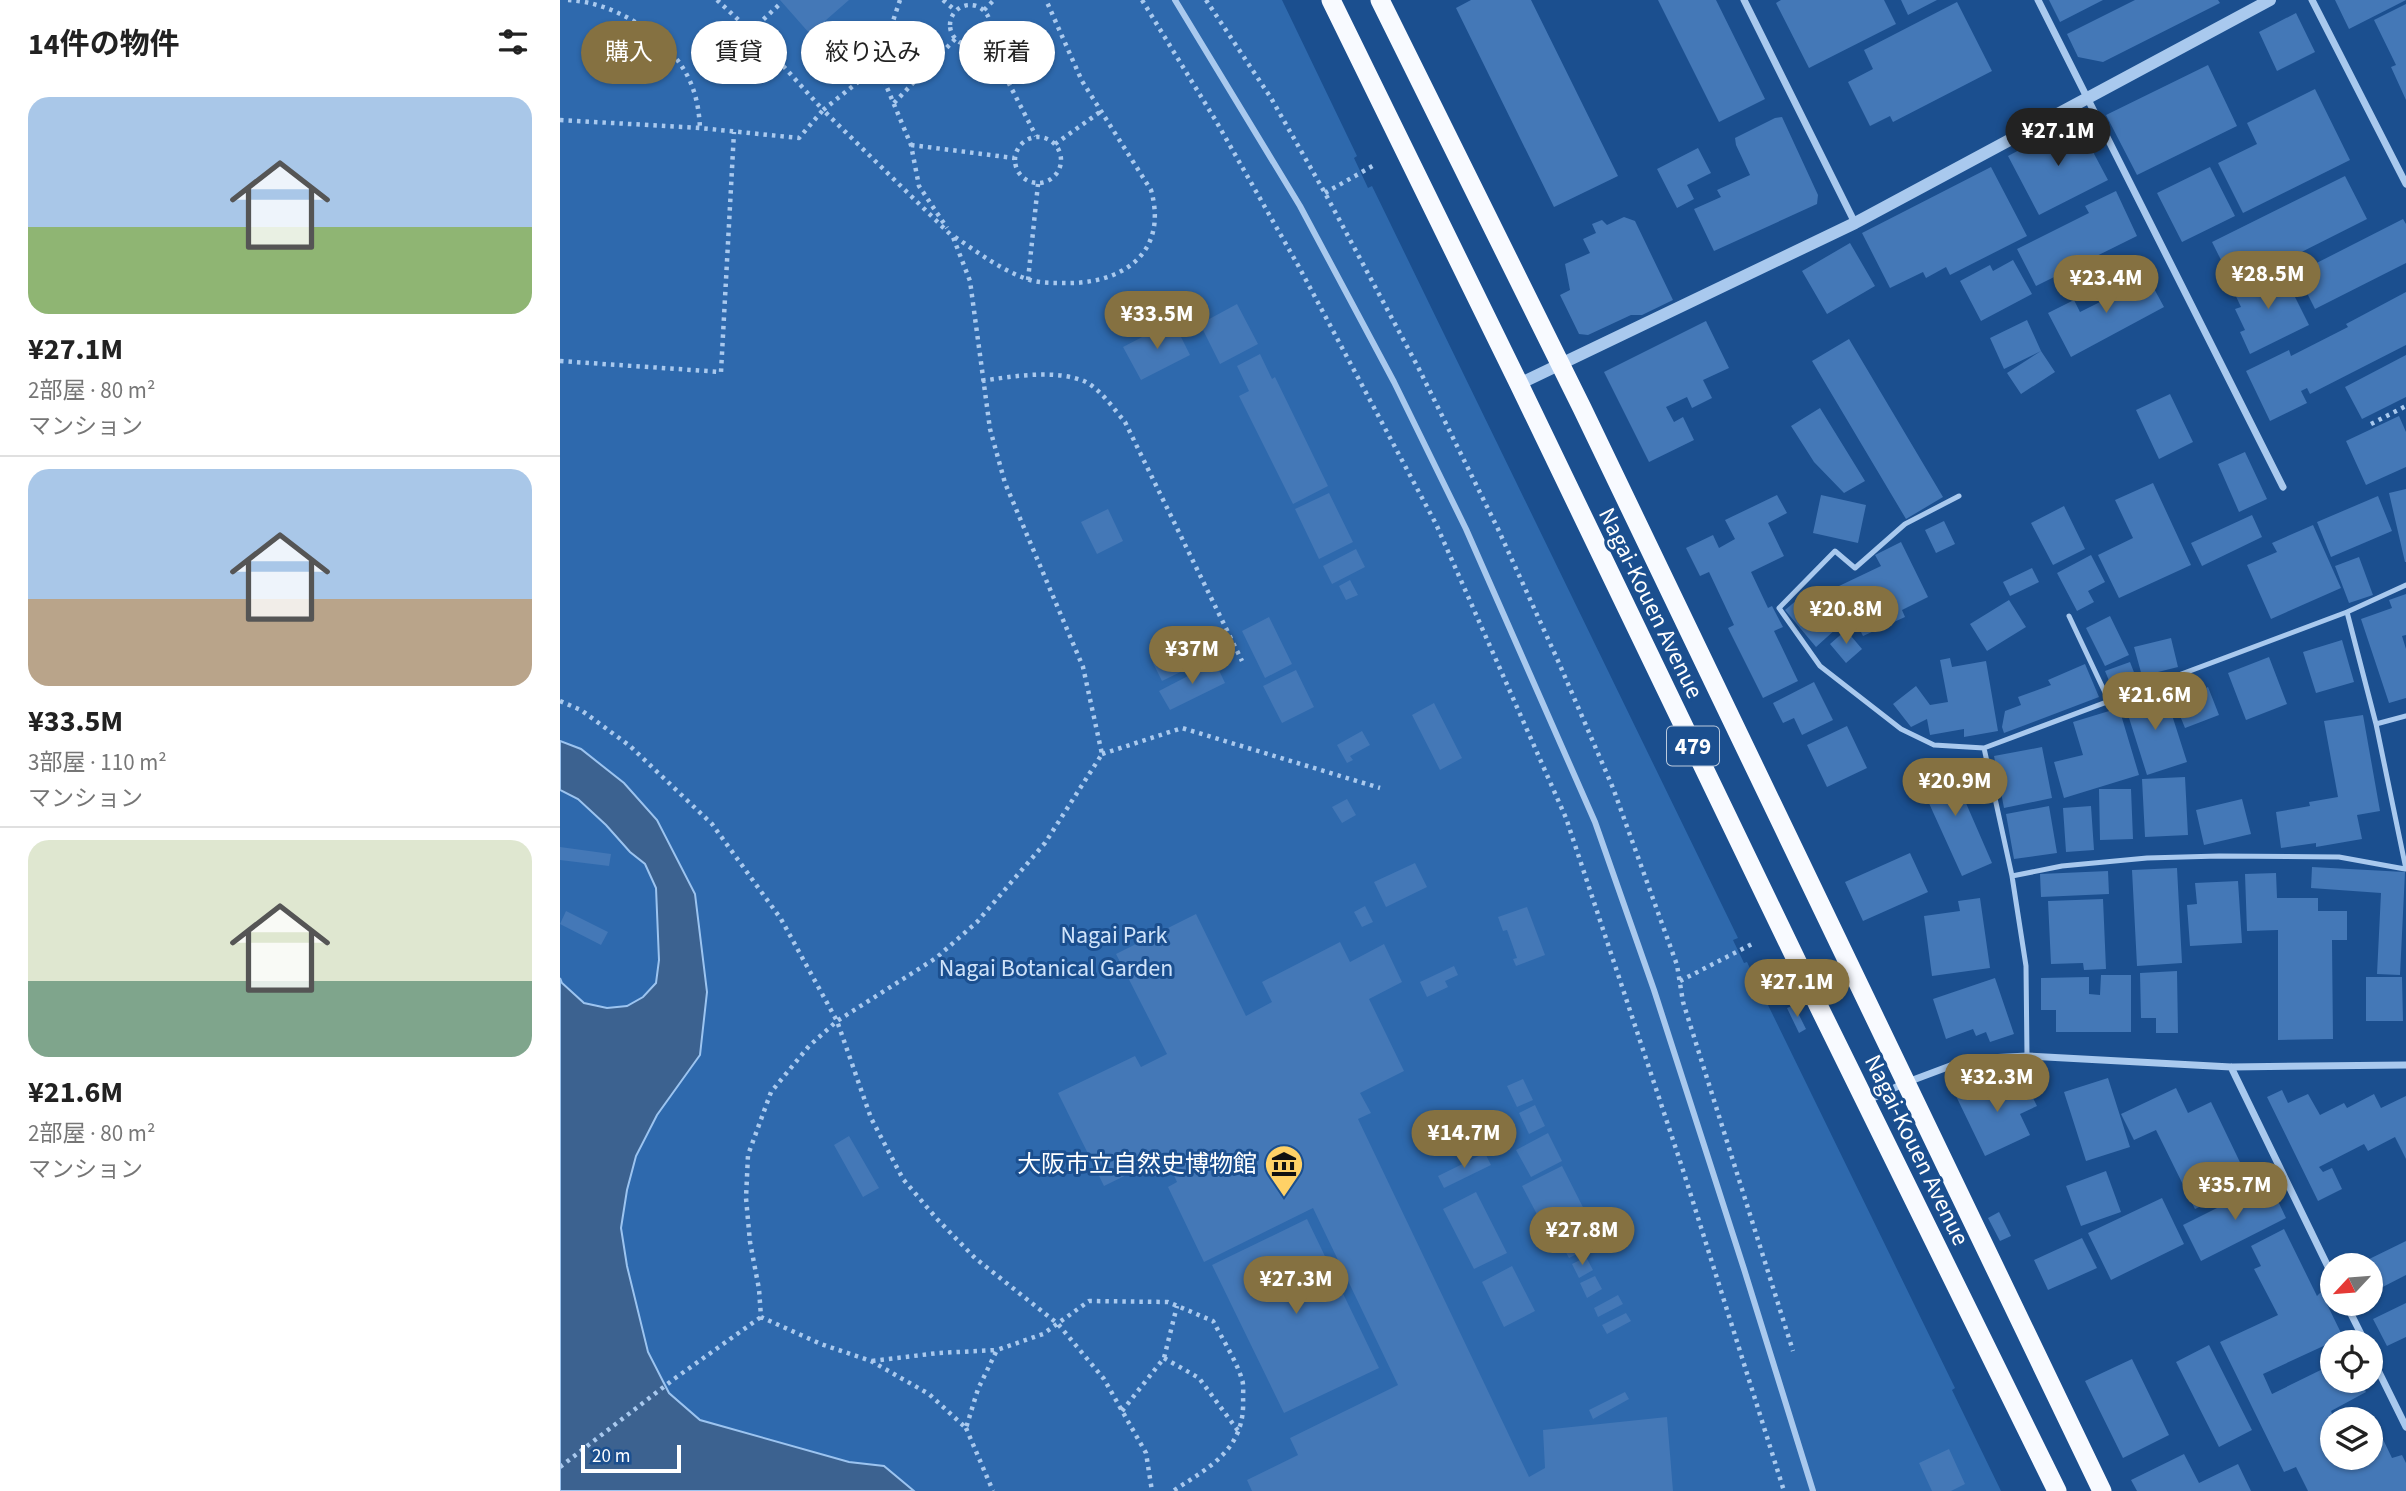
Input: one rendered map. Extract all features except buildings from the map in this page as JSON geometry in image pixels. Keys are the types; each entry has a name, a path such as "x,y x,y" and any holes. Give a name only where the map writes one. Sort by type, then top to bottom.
{"highway":[{"name":"Nagai-Kouen Avenue","path":"1331,0 2057,1491"},
{"name":"Nagai-Kouen Avenue","path":"1380,0 1561,364 2102,1491"}],"street":[{"path":"1175,0 1300,206 1394,382 1466,529 1595,822 1654,990 1813,1491"},
{"path":"1744,0 1855,223"},
{"path":"2038,0 2283,486"},
{"path":"1519,384 1855,223 2270,0"},
{"path":"2312,0 2406,184"},
{"path":"1866,1101 1969,1059 2027,1056 2231,1067 2406,1065"},
{"path":"2231,1067 2321,1253"},
{"path":"2383,1380 2406,1427"}],"lane":[{"path":"1959,496 1905,524 1855,568 1835,551 1779,608 1820,666 1901,729 1934,745 1984,748 2347,612 2406,586"},
{"path":"2012,876 2062,866 2147,858 2219,856 2339,857 2406,869 2376,724 2347,612"},
{"path":"2069,616 2109,701"},
{"path":"2376,724 2406,716"},
{"path":"1984,748 2012,876 2026,966 2027,1056"}],"path":[{"path":"568,0 604,3 647,30 671,51 688,75 698,104 700,128"},
{"path":"717,0 740,21"},
{"path":"893,21 900,0"},
{"path":"943,0 956,11"},
{"path":"984,10 994,0"},
{"path":"787,70 824,110 953,236 1000,267 1028,280 1068,284 1098,282 1127,270 1150,245 1157,209 1152,190 1082,81 1046,0"},
{"path":"1142,0 1216,121 1299,267 1430,512 1488,637 1566,818 1682,1167 1784,1491"},
{"path":"762,21 782,2"},
{"path":"959,40 950,28 952,16 960,7 973,5 984,10 989,21"},
{"path":"894,103 956,38"},
{"path":"560,120 700,128 799,138 824,110 856,84"},
{"path":"886,84 911,145 919,186 953,236 970,281 990,429 1005,483 1083,667 1102,754"},
{"path":"1009,84 1035,136"},
{"path":"1055,144 1100,111"},
{"path":"560,360 721,372 734,132"},
{"path":"1035,136 1049,139 1055,144 1062,158 1061,166 1052,179 1038,184 1022,177 1014,158 1023,142 1035,136"},
{"path":"911,145 1014,158"},
{"path":"1325,193 1376,164"},
{"path":"1028,280 1038,184"},
{"path":"982,381 1014,376 1056,375 1086,383 1109,402 1125,422 1242,661"},
{"path":"2371,424 2404,406 2406,415"},
{"path":"560,701 581,710 630,746 712,824 781,919 837,1021 871,1118 903,1179 975,1258 1059,1324 1104,1379 1146,1453 1152,1491"},
{"path":"761,1317 746,1198 748,1155 771,1092 809,1046 837,1021 936,958 977,922 1045,843 1102,754 1182,728 1380,788"},
{"path":"1680,981 1752,944"},
{"path":"871,1361 938,1353 997,1350 1043,1334 1089,1301 1168,1302 1213,1321 1242,1380 1244,1413 1239,1432 1228,1451 1208,1469 1172,1491"},
{"path":"1122,1411 1164,1357 1177,1306"},
{"path":"761,1317 821,1344 871,1361 929,1394 966,1428 993,1491"},
{"path":"560,1467 674,1379 761,1317"},
{"path":"966,1428 978,1389 997,1350"},
{"path":"1164,1357 1199,1378 1239,1432"}],"green space":[{"name":"Nagai Botanical Garden","path":"560,0 1282,0 1357,156 1354,158 1368,188 1372,186 1738,938 1733,940 1744,963 1747,962 1955,1388 1952,1390 2001,1491 560,1491"}],"shaded area":[{"path":"560,741 581,749 624,783 657,820 695,894 707,992 700,1055 657,1115 636,1156 621,1228 627,1266 648,1352 669,1393 700,1420 849,1462 884,1466 914,1491 560,1491 560,978 584,1003 607,1008 627,1006 643,997 656,983 659,960 656,888 645,864 578,799 560,790"}],"place":[{"name":"大阪市立自然史博物館","path":"1284,1198"}],"park label":[{"name":"Nagai Park","path":"1114,935"}]}
